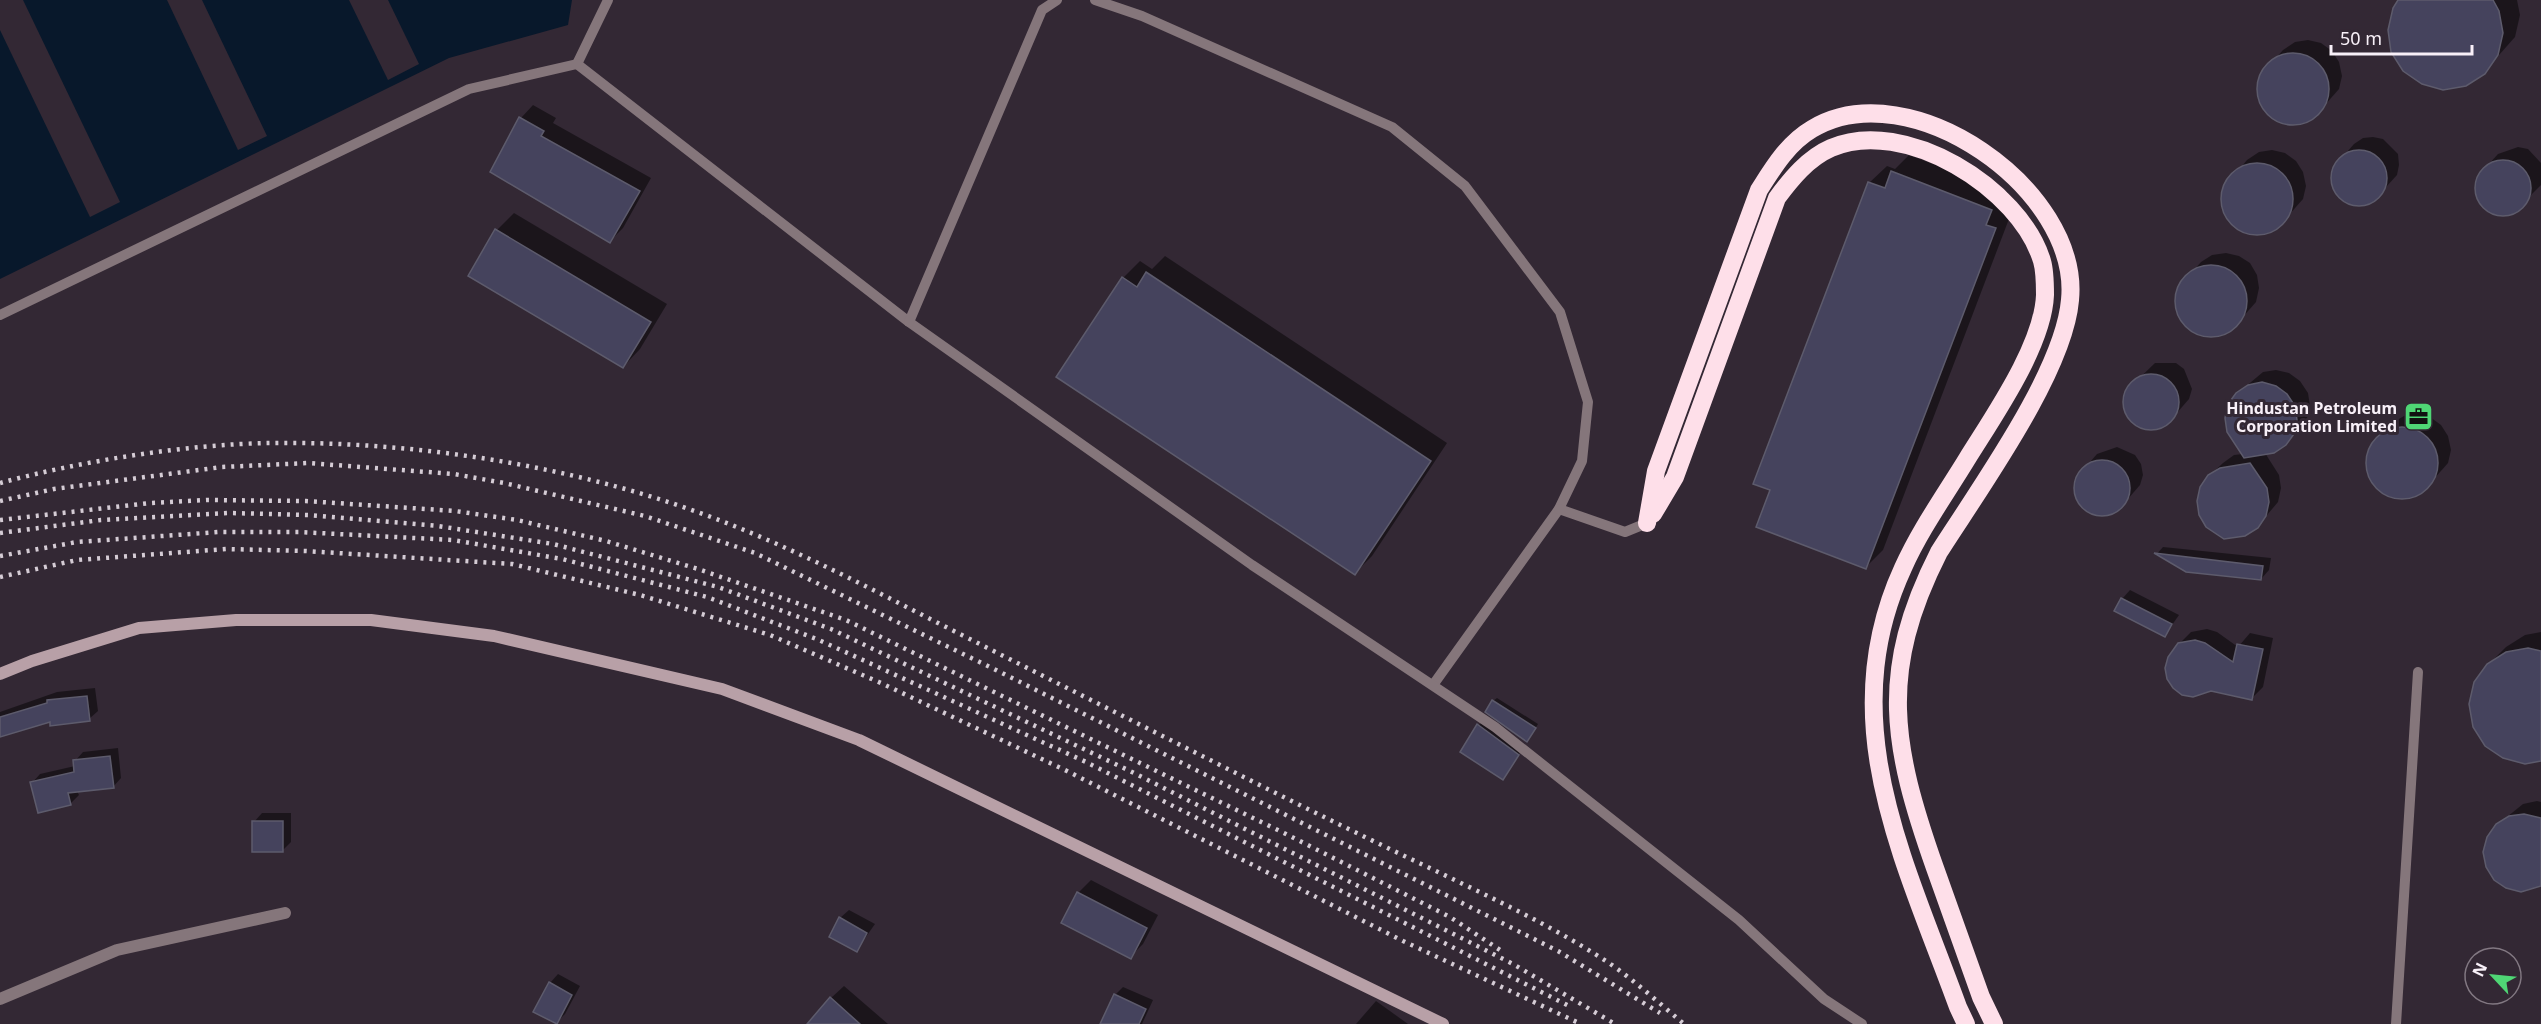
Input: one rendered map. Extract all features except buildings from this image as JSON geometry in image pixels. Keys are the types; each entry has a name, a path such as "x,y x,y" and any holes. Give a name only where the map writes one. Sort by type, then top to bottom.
{"highway":[{"path":"1647,523 1656,471 1759,190 1782,155 1812,129 1850,116 1881,113 1927,123 1977,149 2021,181 2049,216 2067,256 2070,300 2057,348 2032,402 1939,552 1915,605 1901,661 1898,714 1902,758 1909,792 1981,997 1994,1024"},
{"path":"1647,523 1675,477 1777,198 1797,172 1830,148 1868,138 1915,146 1964,170 2004,200 2027,230 2042,262 2045,298 2034,340 2010,390 1917,540 1891,597 1876,657 1872,714 1874,743 1885,799 1966,1024"}],"main road":[{"path":"0,674 32,661 139,628 236,620 371,620 494,636 722,689 859,740 1443,1024"}],"street":[{"path":"0,999 117,950 285,913"}],"lane":[{"path":"577,64 608,0"},
{"path":"909,322 1042,10 1057,0"},
{"path":"1095,0 1142,15 1392,127 1465,186 1560,312 1588,402 1582,461 1559,509 1433,685"},
{"path":"0,315 469,89 577,64"},
{"path":"577,64 909,322 1252,565 1495,727 1739,920 1824,999 1862,1024"},
{"path":"1559,509 1625,532 1647,523"},
{"path":"2396,1024 2418,672"}],"water":[{"path":"0,0 572,0 568,25 449,58 0,279"}],"pier":[{"path":"0,0 23,0 120,202 90,217 0,30"},
{"path":"167,0 202,0 267,136 238,150"},
{"path":"349,0 388,0 419,64 388,80"}],"railway":[{"path":"0,483 99,461 170,450 239,444 328,444 387,447 504,462 620,487 675,504 757,535 838,572 1275,793 1523,913 1606,961 1684,1024"},
{"path":"0,501 54,489 222,467 308,463 454,474 504,483 645,516 755,553 994,669 1558,951 1660,1013"},
{"path":"0,520 150,503 207,500 306,501 455,511 517,520 606,541 698,569 846,620 1286,834 1450,917 1500,950"},
{"path":"0,533 101,520 229,513 309,515 438,526 553,544 718,587 831,629 1130,771 1513,964 1615,1024"},
{"path":"0,556 77,542 219,532 299,532 453,540 562,559 707,597 819,640 1086,762 1571,1007"},
{"path":"0,577 77,560 226,549 305,551 512,564 640,595 770,635 881,683 1067,771 1403,941 1581,1024"}],"place":[{"name":"Hindustan Petroleum Corporation Limited","path":"2418,417"}]}
